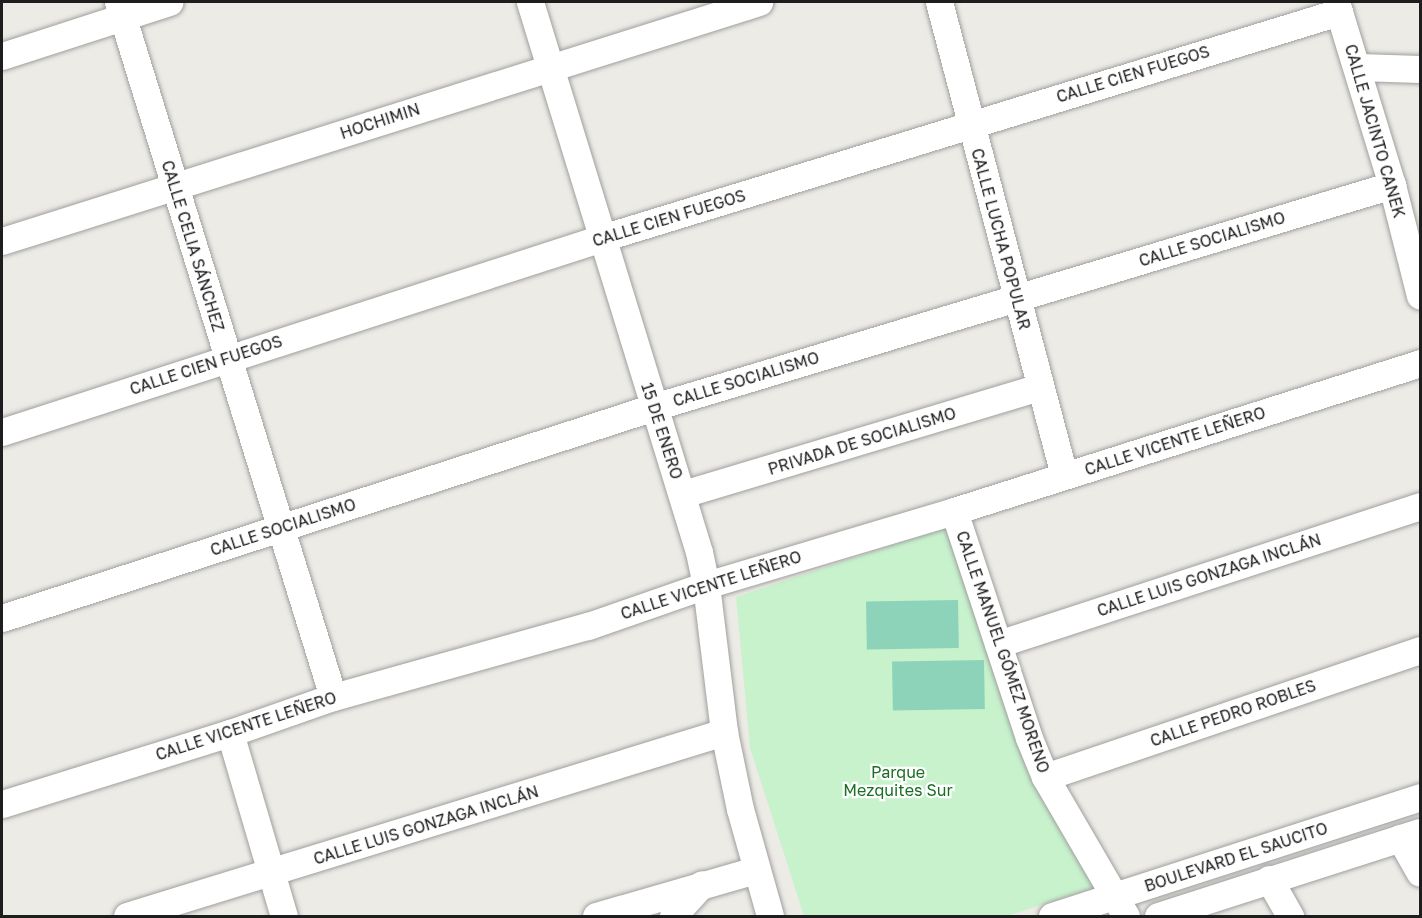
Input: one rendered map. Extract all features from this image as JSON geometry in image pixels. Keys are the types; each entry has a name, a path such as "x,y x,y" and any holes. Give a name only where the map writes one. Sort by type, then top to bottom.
{"street":[{"path":"2,56 120,9 169,2"},
{"name":"15 DE ENERO","path":"530,2 654,407 683,494 706,585 724,732 755,870 770,916"},
{"name":"HOCHIMIN","path":"2,241 175,188 550,66 759,2"},
{"name":"CALLE LUCHA POPULAR","path":"939,2 1064,476"},
{"name":"CALLE CIEN FUEGOS","path":"2,432 228,357 602,238 1338,7"},
{"name":"CALLE JACINTO CANEK","path":"1338,7 1392,185 1420,296"},
{"name":"CALLE CELIA SÁNCHEZ","path":"120,9 333,697"},
{"path":"1358,67 1420,69"},
{"name":"CALLE SOCIALISMO","path":"2,618 654,407 1392,185"},
{"name":"CALLE VICENTE LEÑERO","path":"2,804 231,733 333,697 588,626 706,585 954,511 1420,363"},
{"name":"PRIVADA DE SOCIALISMO","path":"683,494 1040,387"},
{"name":"CALLE LUIS GONZAGA INCLÁN","path":"998,644 1420,506"},
{"name":"CALLE MANUEL GÓMEZ MORENO","path":"954,511 1045,777 1121,907"},
{"name":"CALLE PEDRO ROBLES","path":"1045,777 1420,650"},
{"name":"CALLE LUIS GONZAGA INCLÁN","path":"127,916 272,874 724,732"},
{"path":"231,733 284,916"},
{"name":"BOULEVARD EL SAUCITO","path":"1052,916 1121,907 1420,797"},
{"path":"1410,835 1420,873"},
{"name":"BOULEVARD EL SAUCITO","path":"1158,916 1410,835"},
{"path":"596,916 755,870"},
{"path":"1269,879 1290,916"},
{"path":"673,916 702,884"}],"green space":[{"name":"Parque Mezquites Sur","path":"947,527 1100,886 1007,916 804,916 750,748 736,597"},
{"path":"958,600 959,648 867,650 866,602"},
{"path":"984,660 985,709 893,711 892,662"}]}
